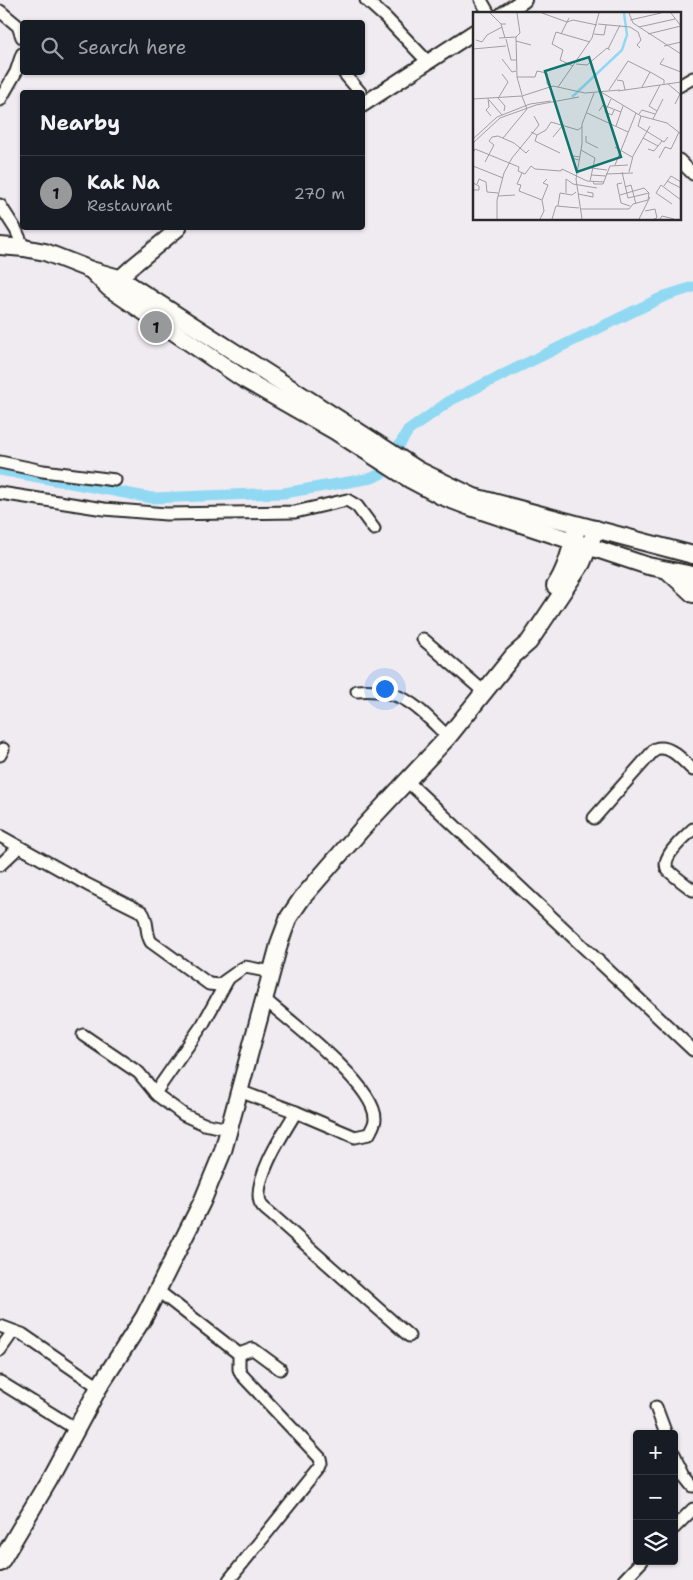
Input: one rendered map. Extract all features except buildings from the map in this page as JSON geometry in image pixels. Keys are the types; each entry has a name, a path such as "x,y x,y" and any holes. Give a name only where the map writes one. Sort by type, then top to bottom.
{"main road":[{"path":"0,246 45,252 91,270 114,283 242,378 335,431 368,446 441,496 648,566 693,575"},
{"path":"410,474 474,497 693,555"},
{"path":"513,656 520,637 561,577 578,525"},
{"path":"0,1563 99,1387 144,1316 202,1202 220,1160 280,941 289,917 302,898 361,830 448,737 483,691 513,656 528,642 582,563 596,529"},
{"path":"665,569 693,594"}],"street":[{"path":"366,0 428,62"},
{"path":"481,0 487,12"},
{"path":"506,12 524,0"},
{"path":"0,11 18,26 20,32"},
{"path":"365,97 471,37"},
{"path":"0,100 16,72 20,60"},
{"path":"345,75 358,90"},
{"path":"680,85 693,78"},
{"path":"680,161 693,174"},
{"path":"0,205 16,230 24,248"},
{"path":"114,283 173,230"},
{"path":"0,462 43,471 114,480"},
{"path":"0,493 104,509 166,514 296,512 347,500 356,506 374,529"},
{"path":"423,639 483,691"},
{"path":"356,691 373,690 388,692 415,705 448,737"},
{"path":"594,818 655,749 664,748 672,751 693,770"},
{"path":"407,782 693,1050"},
{"path":"693,829 668,855 666,861 666,866 670,871 693,890"},
{"path":"0,836 88,885 142,912 145,916 148,938 151,942 209,984 219,985 245,967 272,972"},
{"path":"0,865 19,847"},
{"path":"155,1093 202,1024 229,978"},
{"path":"239,1091 355,1137 369,1134 375,1120 371,1106 362,1090 321,1046 264,1000"},
{"path":"83,1035 139,1073 155,1093 184,1116 204,1124 229,1129"},
{"path":"296,1112 264,1170 258,1189 260,1203 408,1336"},
{"path":"157,1290 239,1354"},
{"path":"0,1326 22,1334 99,1387"},
{"path":"0,1350 12,1333 16,1332"},
{"path":"239,1354 253,1349 280,1369"},
{"path":"229,1580 319,1468 320,1463 317,1454 242,1374 239,1369 239,1354"},
{"path":"0,1382 76,1429"},
{"path":"656,1407 665,1430"},
{"path":"678,1462 693,1486"},
{"path":"678,1524 693,1509"},
{"path":"624,1580 638,1565"}],"waterway":[{"path":"0,470 152,498 284,493 372,478 382,473 408,431 451,400 665,296 693,287"}],"place":[{"name":"Kak Na","path":"156,327"}]}
